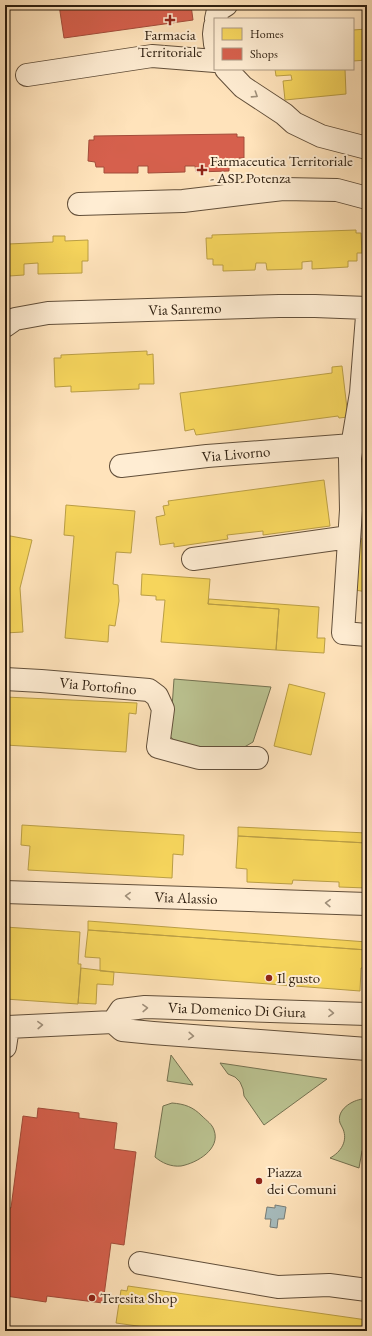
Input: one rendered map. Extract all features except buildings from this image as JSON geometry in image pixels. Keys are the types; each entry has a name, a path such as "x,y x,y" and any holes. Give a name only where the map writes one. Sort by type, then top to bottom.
{"street":[{"path":"216,18 218,10 226,5"},
{"path":"27,76 152,56 214,61"},
{"path":"227,70 243,87 284,114 294,123 321,136 367,148"},
{"path":"80,204 182,201 283,189 337,190 367,198"},
{"name":"Via Sanremo","path":"5,326 15,319 48,314 278,306 367,308"},
{"path":"367,316 364,394 350,458 359,511 349,537 343,633 367,635"},
{"name":"Via Livorno","path":"121,466 207,456 352,445"},
{"path":"193,559 349,537"},
{"name":"Via Portofino","path":"5,680 41,681 149,690 156,696 163,709 158,747 199,758 257,758"},
{"name":"Via Alassio","path":"5,892 367,904"},
{"name":"Via Domenico Di Giura","path":"367,1014 145,1007 121,1010 113,1022 122,1030 367,1050"},
{"path":"6,1034 113,1022"},
{"path":"140,1263 278,1287 329,1285 367,1290"}],"green space":[{"path":"174,679 271,687 253,742 234,753 179,746 170,736"},
{"path":"171,1055 193,1085 167,1081"},
{"path":"220,1063 327,1079 264,1125 244,1096 240,1082 235,1077 228,1074"},
{"path":"363,1099 367,1100 367,1143 362,1151 359,1168 330,1158 340,1149 345,1138 340,1123 340,1114 346,1106 354,1101"},
{"path":"172,1103 188,1106 199,1113 212,1126 215,1137 211,1149 206,1154 194,1162 181,1166 167,1164 155,1157 163,1106"}],"shaded area":[{"path":"275,1205 286,1207 284,1219 278,1219 277,1228 270,1227 271,1219 265,1219 267,1207 275,1208"}],"place":[{"name":"Farmacia Territoriale","path":"170,20"},
{"name":"Farmaceutica Territoriale - ASP Potenza","path":"202,170"},
{"name":"Il gusto","path":"269,978"},
{"name":"Piazza dei Comuni","path":"259,1181"},
{"name":"Teresita Shop","path":"92,1298"}]}
